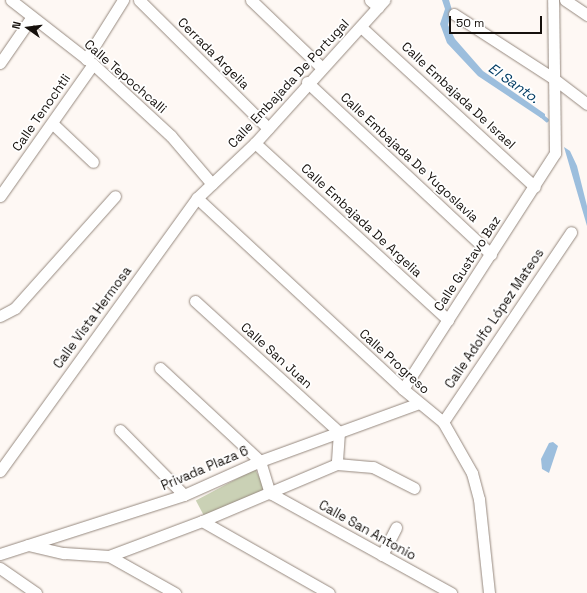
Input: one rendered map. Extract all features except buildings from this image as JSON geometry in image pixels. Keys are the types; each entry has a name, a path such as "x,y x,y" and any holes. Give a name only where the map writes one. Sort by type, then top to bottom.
{"street":[{"name":"Calle Tepochcalli","path":"11,0 31,18 89,61 171,136 212,184"},
{"name":"Calle Tenochtli","path":"0,196 53,124 122,0"},
{"name":"Cerrada Argelia","path":"139,0 268,128"},
{"path":"251,0 322,68"},
{"path":"553,0 553,78"},
{"path":"565,0 587,15"},
{"name":"Calle Embajada De Portugal","path":"212,184 255,143 307,82 361,26 377,2"},
{"path":"454,14 553,78 587,104"},
{"path":"0,63 31,18"},
{"name":"Calle Embajada De Israel","path":"361,26 535,187"},
{"name":"Calle Gustavo Baz","path":"403,389 535,187 555,153 553,78"},
{"name":"Calle Embajada De Yugoslavia","path":"307,82 491,254"},
{"path":"53,124 93,162"},
{"name":"Calle Embajada De Argelia","path":"255,143 448,320"},
{"name":"Calle Vista Hermosa","path":"0,471 197,198 212,184"},
{"path":"0,316 15,308 115,196"},
{"name":"Calle Progreso","path":"197,198 403,389 443,422 472,473 479,499 489,593"},
{"name":"Calle Adolfo López Mateos","path":"443,422 571,232"},
{"name":"Calle San Juan","path":"195,301 339,432"},
{"path":"160,368 260,461 270,493"},
{"name":"Privada Plaza 6","path":"0,554 184,495 260,461 419,403"},
{"path":"120,430 184,495"},
{"path":"337,464 339,432"},
{"path":"28,545 64,553 109,556 202,521 337,464 373,467 414,488"},
{"name":"Calle San Antonio","path":"270,493 382,555 439,590 450,593"},
{"path":"202,521 329,593"},
{"path":"382,555 396,528"},
{"path":"109,556 175,593"},
{"path":"0,568 36,593"}],"green space":[{"path":"255,469 266,490 207,522 196,500"}],"water":[{"path":"442,0 449,0 452,10 448,25 455,39 483,71 545,114 545,118 541,118 478,76 447,43 440,24 445,9"},
{"path":"564,147 570,151 577,166 587,206 587,226"},
{"path":"553,442 558,446 549,473 542,469 541,459 549,443"}],"waterway":[{"name":"El Santo.","path":"541,115 547,120"}]}
